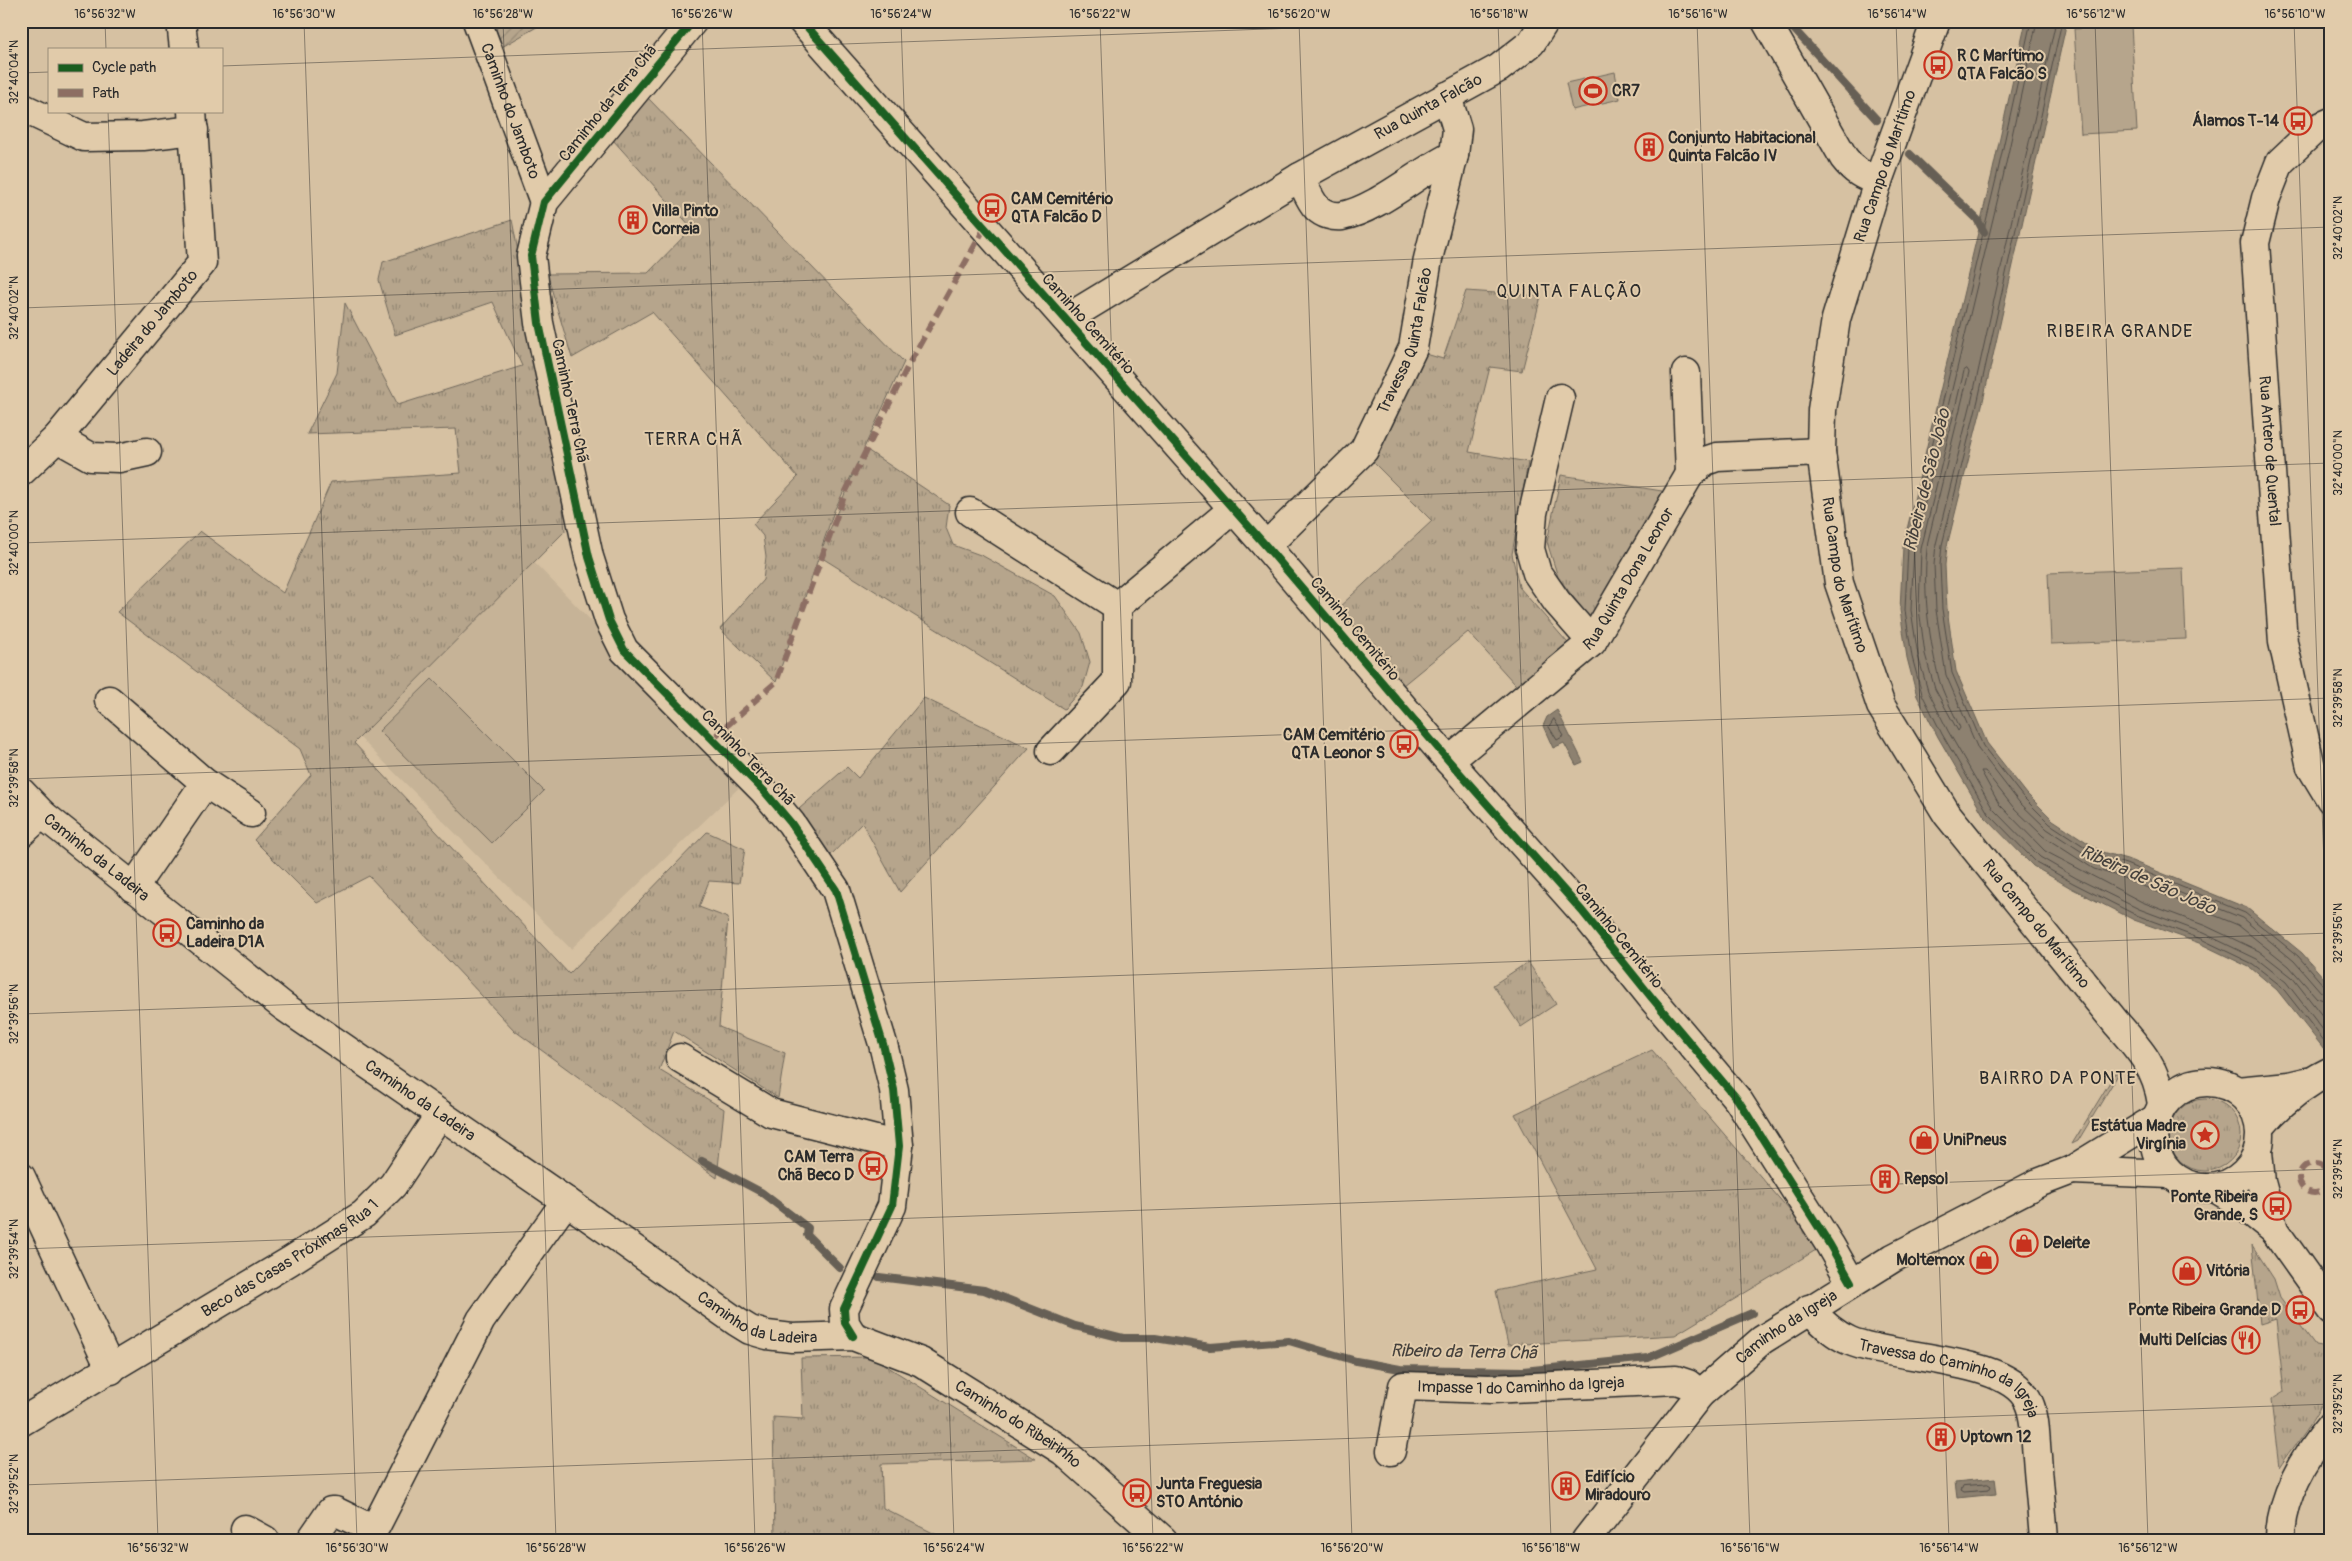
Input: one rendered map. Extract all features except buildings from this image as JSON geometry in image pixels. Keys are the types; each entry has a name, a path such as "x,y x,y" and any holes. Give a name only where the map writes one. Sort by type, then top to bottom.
{"street":[{"path":"181,21 184,48"},
{"name":"Caminho do Jamboto","path":"476,21 544,202"},
{"name":"Caminho da Terra Chã","path":"544,202 693,21"},
{"name":"Caminho Cemitério","path":"802,21 1266,546 1449,761 1582,910 1652,998 1738,1100 1830,1244 1851,1282"},
{"name":"Rua Quinta Falcão","path":"1066,319 1300,177 1499,68 1531,43 1545,21"},
{"path":"1766,21 1844,158 1852,168 1863,176 1878,181"},
{"name":"Rua Campo do Marítimo","path":"1936,21 1878,181 1836,319 1822,410 1821,452 1839,584 1881,706 1947,814 2117,1024 2144,1053 2177,1072 2202,1081"},
{"name":"Travessa Quinta Falcão","path":"1266,546 1364,450 1413,348 1428,259 1454,155 1457,129 1447,96"},
{"path":"21,107 84,137 143,136 193,121"},
{"name":"Ladeira do Jamboto","path":"21,472 57,438 202,263 193,121"},
{"name":"Rua Antero de Quental","path":"2331,122 2316,129 2280,162 2266,198 2255,243 2283,642 2310,767 2331,800"},
{"path":"1300,177 1316,207 1329,215 1340,216 1376,201 1435,163 1454,155"},
{"name":"Caminho Terra Chã","path":"544,202 531,256 539,323 589,557 609,620 624,650 770,798 791,823 836,890 883,1044 892,1081 899,1146 892,1206 844,1309 845,1322 853,1336"},
{"path":"1686,373 1690,474"},
{"path":"1560,398 1533,513 1530,548 1537,573 1557,602 1592,642"},
{"path":"57,438 91,457 119,458 147,452"},
{"name":"Rua Quinta Dona Leonor","path":"1449,761 1592,642 1690,474 1705,462 1717,457 1821,452"},
{"path":"1117,606 1233,509"},
{"path":"970,512 1117,606"},
{"path":"1051,751 1117,681 1117,606"},
{"path":"110,700 205,783 251,813"},
{"path":"132,888 205,783"},
{"name":"Caminho da Ladeira","path":"21,792 42,814 132,888 283,1006 750,1330 767,1335 792,1338 853,1336"},
{"path":"21,834 42,814"},
{"name":"Rua Campo do Marítimo","path":"2144,1053 2159,1085 2158,1111"},
{"path":"680,1058 771,1113 899,1146"},
{"path":"2237,1090 2289,1086 2321,1076"},
{"path":"2274,1230 2261,1182 2259,1140 2256,1114 2248,1101 2237,1090 2220,1083 2202,1081 2180,1088 2158,1111 2153,1139 2158,1158 2170,1174 2183,1184 2198,1188 2214,1188 2229,1184 2241,1176 2251,1165 2259,1140 2275,1110 2321,1076"},
{"name":"Caminho da Igreja","path":"1586,1540 1700,1394 1762,1340 1851,1282 1948,1228 2038,1184 2072,1170 2158,1111"},
{"name":"Beco das Casas Próximas Rua 1","path":"21,1422 290,1262 364,1214 393,1185 440,1114"},
{"name":"Caminho da Igreja","path":"2072,1170 2170,1174"},
{"path":"21,1177 111,1370"},
{"path":"2214,1188 2240,1203 2274,1230 2331,1310"},
{"path":"311,1540 331,1511 335,1511 372,1529 376,1526 481,1320 566,1201"},
{"name":"Travessa do Caminho da Igreja","path":"1809,1309 1833,1332 1853,1342 1960,1364 1990,1373 2018,1388 2030,1405 2035,1434 2044,1540"},
{"name":"Caminho do Ribeirinho","path":"853,1336 921,1362 1062,1451 1163,1540"},
{"name":"Impasse 1 do Caminho da Igreja","path":"1391,1451 1403,1386 1491,1389 1676,1380 1688,1384 1700,1394"},
{"path":"2280,1540 2282,1515 2298,1476 2331,1425"},
{"path":"2298,1476 2331,1456"}],"shaded area":[{"path":"523,551 747,780 571,949 314,692"}],"green space":[{"path":"493,21 547,21 502,47"},
{"path":"2131,25 2137,131 2081,134 2074,29"},
{"name":"CR7","path":"1615,72 1620,99 1572,110 1566,83"},
{"path":"647,97 904,362 864,448 949,505 946,528 953,545 983,556 1055,596 1081,633 1090,662 1083,687 1064,709 819,556 776,682 720,629 763,580 766,557 763,536 753,524 798,477 652,312 572,358 547,274 648,273 692,228 613,140","holes":["858,462 823,546 834,511"]},
{"path":"512,220 559,466 565,531 354,743 569,974 707,832 745,849 739,883 709,881 699,907 728,918 719,1027 785,1053 778,1098 674,1031 659,1070 724,1109 717,1178 515,1031 369,876 317,903 254,840 311,775 300,749 117,612 200,531 283,593 331,482 461,473 456,429 307,434 337,373 345,303 398,405 522,366 493,302 395,335 379,280 383,262"},
{"path":"1466,291 1541,296 1522,371 1490,367 1469,452 1528,462 1512,554 1519,587 1574,650 1524,694 1468,632 1397,690 1337,609 1432,521 1373,462 1426,354 1443,359"},
{"path":"1561,475 1662,491 1596,627 1558,577 1547,542"},
{"path":"2183,568 2186,639 2051,644 2048,573"},
{"path":"432,679 544,791 492,843 379,731"},
{"path":"924,698 1029,748 900,892 862,823 828,858 799,809 847,767 858,778"},
{"path":"1528,962 1556,1004 1521,1027 1493,985"},
{"path":"1652,1050 1821,1247 1675,1335 1508,1345 1496,1291 1597,1269 1515,1114"},
{"path":"2116,1072 2119,1073 2078,1141 2072,1144"},
{"path":"2212,1099 2231,1109 2239,1121 2241,1135 2239,1149 2231,1161 2219,1169 2198,1171 2179,1161 2171,1149 2169,1128 2179,1109 2191,1101"},
{"path":"2252,1245 2274,1279 2280,1298 2315,1345 2321,1346 2329,1368 2329,1383 2321,1405 2279,1468 2271,1400 2284,1392 2276,1319 2260,1324"},
{"path":"872,1357 1036,1459 881,1464 883,1508 947,1540 775,1540 773,1417 803,1419 801,1358"}],"water":[{"name":"Ribeira de São João","path":"2026,21 2067,21 1983,401 1947,546 1945,565 1947,609 1956,671 1987,743 2027,794 2053,820 2102,852 2127,859 2247,908 2302,953 2331,986 2331,1046 2324,1049 2277,990 2251,968 2199,943 2134,920 2033,866 1984,816 1938,737 1917,696 1907,658 1900,610 1903,546 1992,174"},
{"path":"1557,710 1583,762 1576,765 1564,743 1553,748 1543,726 1547,717"},
{"path":"1995,1478 1997,1494 1957,1498 1955,1482"}],"waterway":[{"path":"1789,21 1792,27 1877,120"},
{"path":"1910,154 1977,219 1984,232"},
{"name":"Ribeiro da Terra Chã","path":"702,1161 761,1192 808,1228 807,1235 840,1268"},
{"name":"Ribeiro da Terra Chã","path":"879,1277 984,1290 1075,1326 1123,1338 1155,1338 1210,1347 1289,1341 1356,1361 1400,1369 1523,1371 1648,1358 1752,1313"}],"marked path":[{"path":"712,739 776,682 846,491 909,364 984,229"},
{"path":"2314,1163 2325,1167 2329,1178 2325,1189 2314,1193 2303,1189 2299,1178 2303,1167 2314,1163"}],"cycle path":[{"path":"693,21 544,202 531,256 539,323 589,557 609,620 624,650 764,791 791,823 836,890 883,1044 894,1090 899,1146 892,1206 844,1309 845,1323 853,1336"},
{"path":"802,21 1266,546 1449,761 1582,911 1738,1100 1830,1245 1851,1282"}],"place":[{"name":"R C Marítimo QTA Falcão S","path":"1938,65"},
{"name":"CR7","path":"1593,91"},
{"name":"Álamos T-14","path":"2298,121"},
{"name":"Conjunto Habitacional Quinta Falcão IV","path":"1649,147"},
{"name":"CAM Cemitério QTA Falcão D","path":"992,208"},
{"name":"Villa Pinto Correia","path":"633,220"},
{"name":"CAM Cemitério QTA Leonor S","path":"1404,744"},
{"name":"Caminho da Ladeira D1A","path":"167,933"},
{"name":"Estátua Madre Virgínia","path":"2205,1135"},
{"name":"UniPneus","path":"1924,1140"},
{"name":"CAM Terra Chã Beco D","path":"873,1166"},
{"name":"Repsol","path":"1885,1179"},
{"name":"Ponte Ribeira Grande, S","path":"2277,1206"},
{"name":"Deleite","path":"2024,1243"},
{"name":"Moltemox","path":"1984,1260"},
{"name":"Vitória","path":"2187,1271"},
{"name":"Ponte Ribeira Grande D","path":"2300,1310"},
{"name":"Multi Delícias","path":"2246,1340"},
{"name":"Uptown 12","path":"1941,1437"},
{"name":"Edifício Miradouro","path":"1566,1486"},
{"name":"Junta Freguesia STO António","path":"1137,1493"}],"district":[{"name":"QUINTA FALÇÃO","path":"1569,291"},
{"name":"RIBEIRA GRANDE","path":"2120,331"},
{"name":"TERRA CHÃ","path":"694,439"},
{"name":"BAIRRO DA PONTE","path":"2058,1078"}]}
